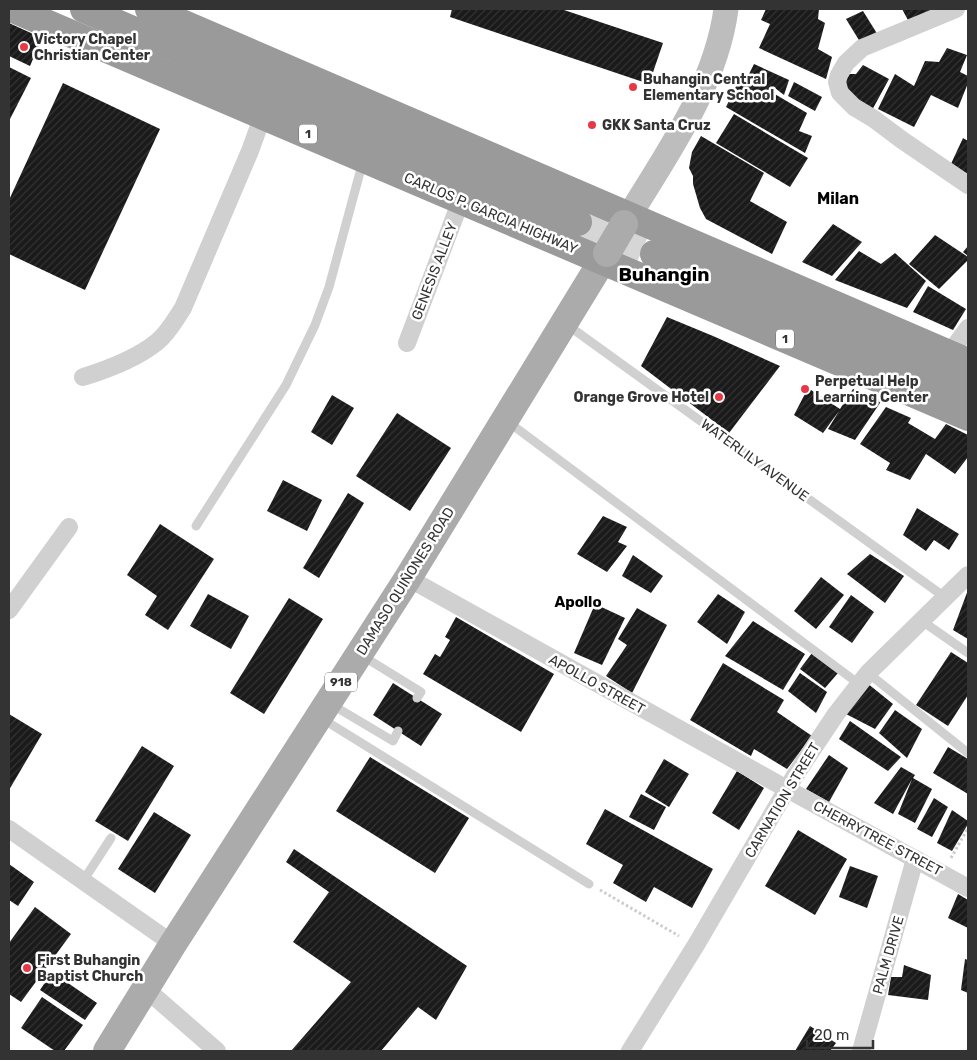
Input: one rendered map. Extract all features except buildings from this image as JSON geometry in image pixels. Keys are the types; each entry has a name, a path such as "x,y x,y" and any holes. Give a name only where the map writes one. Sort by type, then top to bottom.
{"highway":[{"name":"CARLOS P. GARCIA HIGHWAY","path":"13,9 461,200 604,256 968,417"},
{"name":"CARLOS P. GARCIA HIGHWAY","path":"84,9 578,222"},
{"path":"149,9 626,220 959,358"},
{"name":"1","path":"654,254 968,390"}],"main road":[{"path":"626,220 685,124 701,92 721,34 726,9"},
{"name":"918","path":"604,256 626,220"},
{"name":"DAMASO QUIÑONES ROAD","path":"107,1051 173,944 408,578 604,256"}],"street":[{"path":"956,9 862,48 846,62 837,82 838,91 854,107 968,185"},
{"path":"83,377 113,367 142,352 158,342 171,328 183,308 246,159 262,115"},
{"name":"GENESIS ALLEY","path":"407,343 461,200"},
{"path":"959,358 968,328"},
{"path":"9,610 69,527"},
{"name":"CARNATION STREET","path":"630,1051 696,945 813,747 863,679 968,575"},
{"name":"APOLLO STREET","path":"408,578 787,789"},
{"name":"CHERRYTREE STREET","path":"787,789 968,888"},
{"path":"9,828 173,944"},
{"name":"PALM DRIVE","path":"860,1051 915,859"},
{"path":"146,989 217,1051"}],"lane":[{"path":"196,526 286,385 316,325 329,287 364,158"},
{"name":"WATERLILY AVENUE","path":"564,322 946,598"},
{"path":"505,419 968,753"},
{"path":"922,621 968,653"},
{"path":"359,654 421,692 417,698"},
{"path":"323,709 393,741 398,731"},
{"path":"323,709 589,884"},
{"path":"83,881 111,838"}],"path":[{"path":"942,874 968,828"},
{"path":"589,884 696,945"}],"tunnel":[{"path":"578,222 654,254"}],"place":[{"name":"Victory Chapel Christian Center","path":"24,47"},
{"name":"Buhangin Central Elementary School","path":"633,87"},
{"name":"GKK Santa Cruz","path":"592,125"},
{"name":"Perpetual Help Learning Center","path":"805,389"},
{"name":"Orange Grove Hotel","path":"719,397"},
{"name":"First Buhangin Baptist Church","path":"27,968"}],"district":[{"name":"Milan","path":"838,198"},
{"name":"Buhangin","path":"664,274"},
{"name":"Apollo","path":"578,602"}]}
